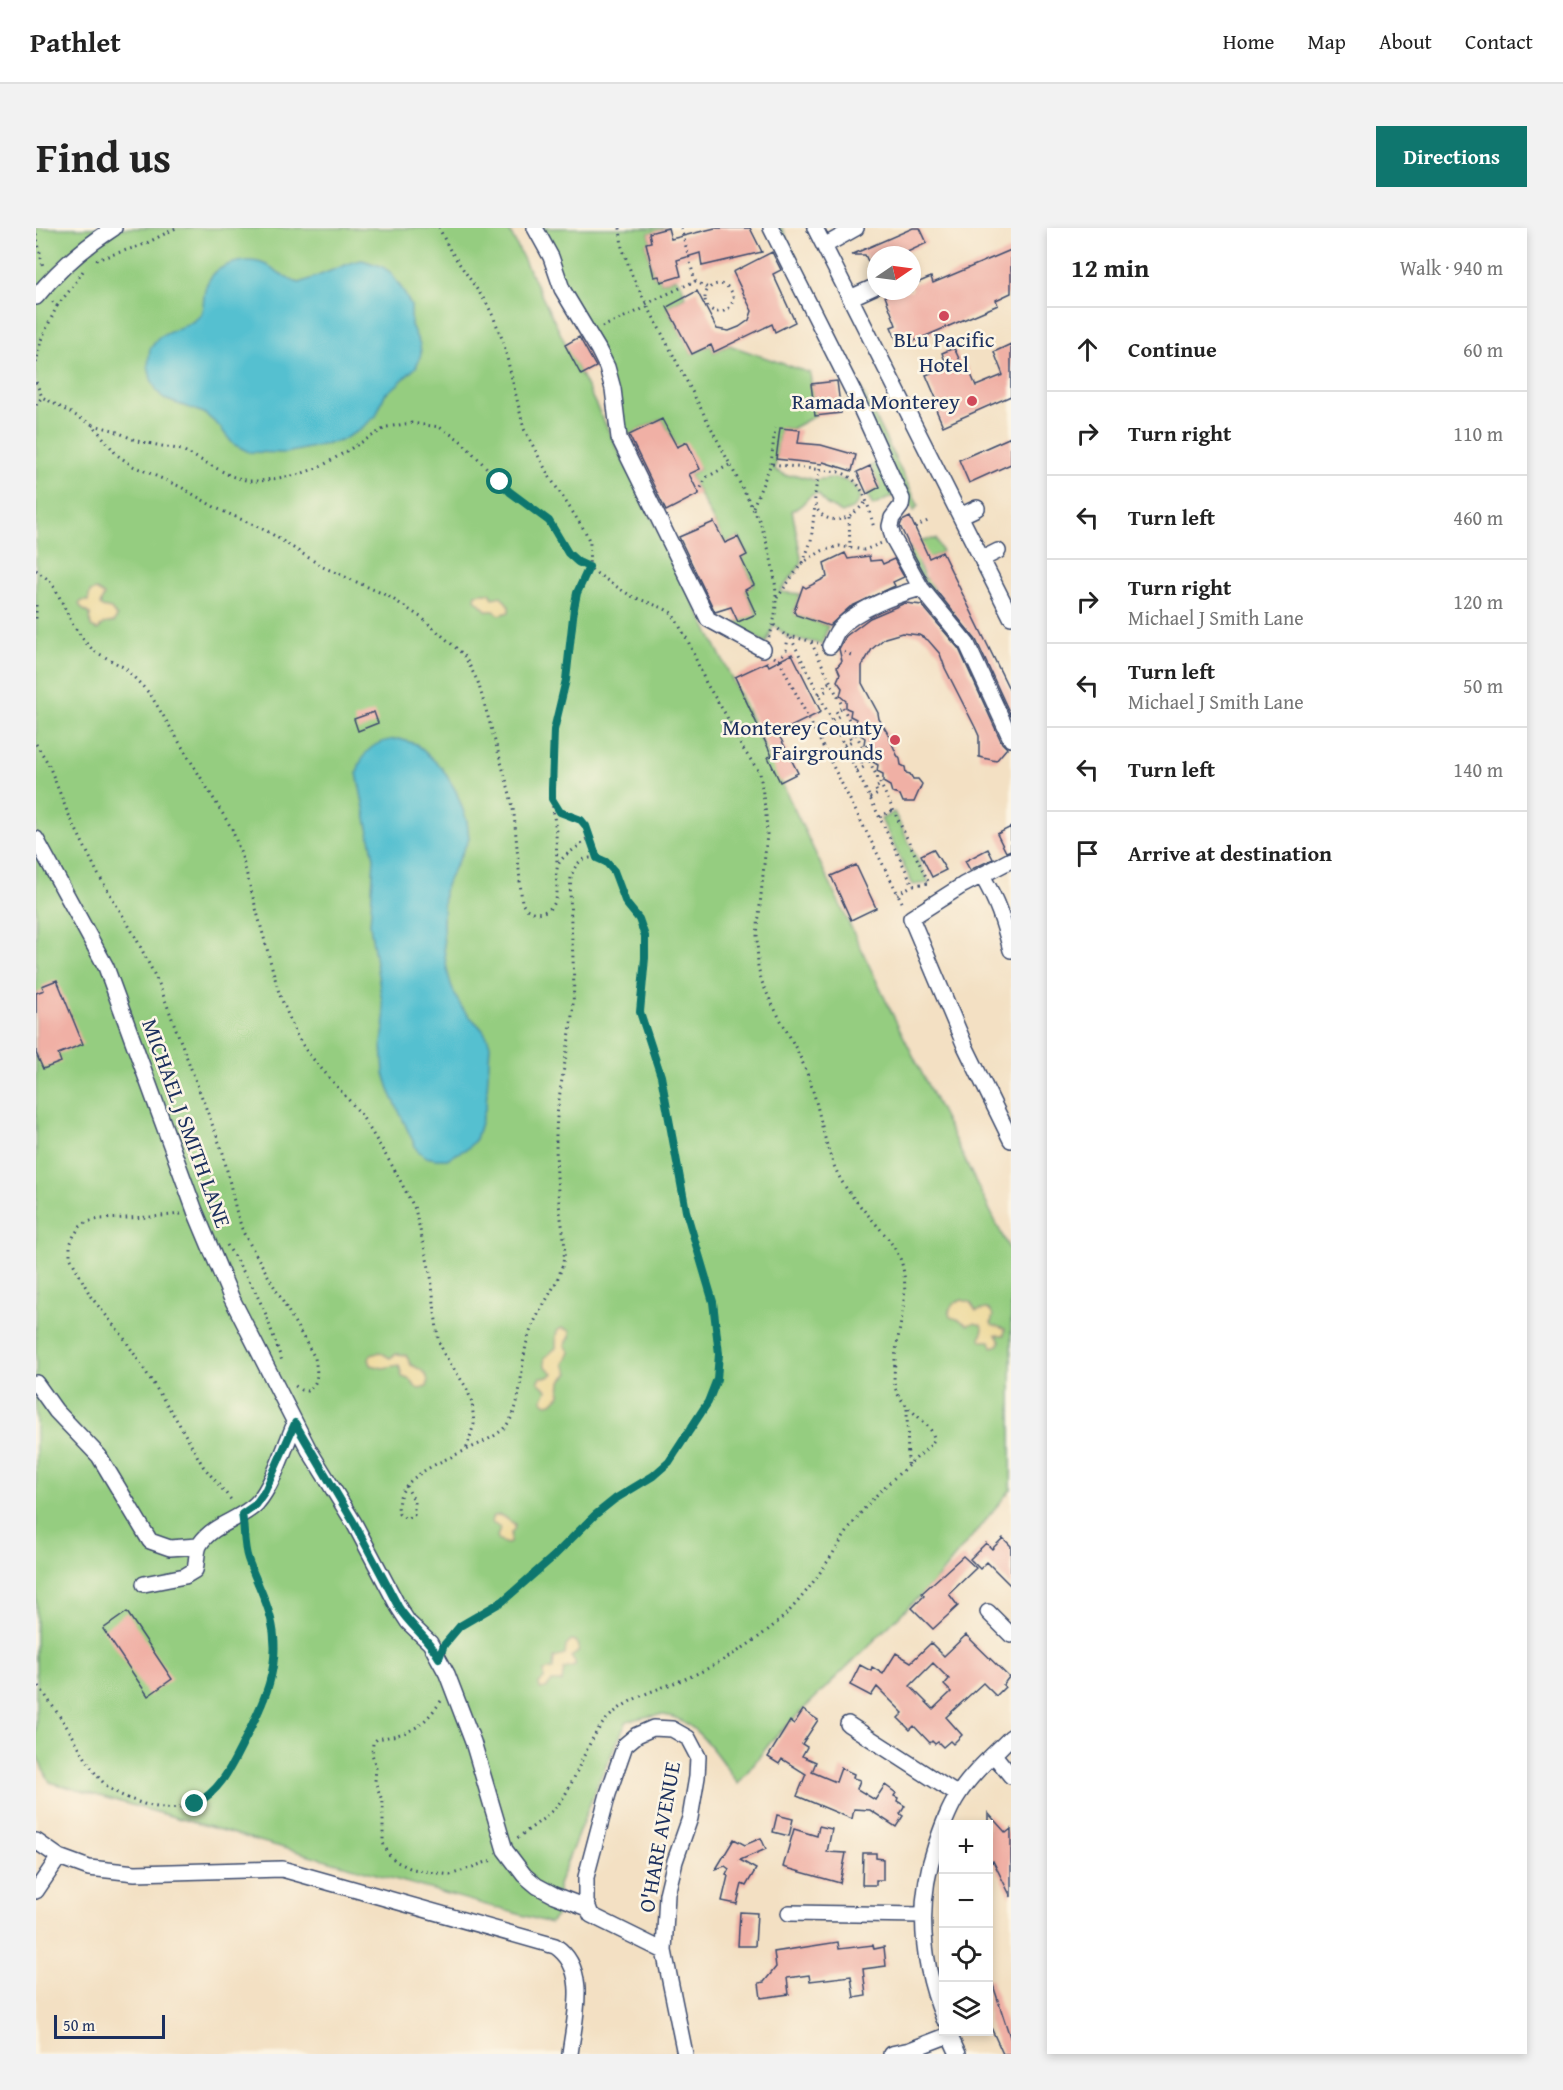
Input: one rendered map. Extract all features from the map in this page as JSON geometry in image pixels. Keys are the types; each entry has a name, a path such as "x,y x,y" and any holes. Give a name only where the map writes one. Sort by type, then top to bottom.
{"street":[{"path":"36,297 46,284 114,228"},
{"path":"535,228 551,257 562,289 598,349 610,377 620,438 708,619 763,649"},
{"path":"771,228 853,391 902,499 901,506 892,518 890,526 893,538 921,588 967,644 1011,739"},
{"path":"815,228 1011,617"},
{"path":"824,246 856,228"},
{"path":"850,298 867,290"},
{"path":"960,516 977,508"},
{"path":"981,559 998,551"},
{"path":"826,645 838,629 852,618 881,601 921,588"},
{"name":"MICHAEL J SMITH LANE","path":"36,839 106,966 195,1211 231,1297 295,1423 354,1523 399,1608 408,1622 430,1643 439,1658 461,1707 505,1850 519,1870 537,1886 588,1908"},
{"path":"1011,860 963,885 910,918 965,1046 1011,1140"},
{"path":"982,876 995,897 1011,950"},
{"path":"36,1383 56,1411 99,1456 150,1541 171,1548 198,1546"},
{"path":"144,1584 185,1576 195,1570 198,1546 210,1532 255,1505 265,1491 295,1423"},
{"path":"988,1612 1011,1635"},
{"path":"848,1724 958,1795"},
{"name":"O'HARE AVENUE","path":"664,1951 591,1915 586,1902 586,1877 608,1794 625,1745 637,1735 653,1728 672,1729 688,1738 698,1757 690,1818 675,1861 667,1894 664,1951 685,2054"},
{"path":"939,2007 925,1956 922,1915 924,1888 931,1860 942,1827 958,1795 1011,1737"},
{"path":"994,1755 1011,1776"},
{"path":"36,1840 59,1857 89,1868 135,1873 282,1869 555,1946 564,1952 576,1974 578,1988 570,2054"},
{"path":"36,1891 59,1857"},
{"path":"789,1912 922,1915"},
{"path":"891,2054 910,2050 942,2036"},
{"path":"950,2036 958,2054"}],"path":[{"path":"90,262 145,244 176,228"},
{"path":"439,228 450,250 493,316 503,341 524,429 554,485 585,531 590,549 589,567 577,593 574,608 566,680 554,730 552,799 560,812 581,820 588,829 597,858"},
{"path":"620,228 626,260 647,306 753,507 766,539 774,575 776,599 774,625 763,649 779,660 910,918"},
{"path":"681,228 695,281 708,288"},
{"path":"57,306 84,268"},
{"path":"589,333 695,281"},
{"path":"721,283 730,288 734,296 732,305 724,311 711,309 705,297 708,288 721,283"},
{"path":"36,382 42,397 93,425 113,430 137,441 182,450 231,476 249,481 297,475 320,467 387,427 403,423 431,425 445,430 460,440 510,492 549,521 568,553 578,562 589,567 623,592 640,601 663,608 676,618 706,684 726,715 741,746 760,773 767,834 757,936 758,967 762,982 808,1076 835,1168 849,1193 890,1242 900,1258 903,1267 904,1290 894,1381 898,1394 907,1407 929,1428 934,1438 932,1445 865,1508 805,1594 775,1624 755,1640 705,1670 644,1693 612,1714 600,1728 556,1807 493,1861 450,1875 412,1869 397,1862 386,1851 383,1843 383,1803 375,1781 376,1767 372,1754 373,1743 377,1739 409,1733 416,1729 432,1713 443,1695"},
{"path":"36,405 42,397"},
{"path":"93,425 117,455 133,466 267,531 323,567 388,596 422,618 456,648 469,663 478,682 509,790 516,827 520,896 525,908 535,913 542,912 554,904 557,896 556,832 552,789"},
{"path":"753,507 771,464 776,428"},
{"path":"698,492 707,477 731,464"},
{"path":"771,464 848,474 865,495 876,533"},
{"path":"776,599 802,563 811,541 820,469"},
{"path":"815,503 817,510 827,518 834,520 849,517 867,501"},
{"path":"849,517 850,548"},
{"path":"915,527 930,520"},
{"path":"802,563 822,550 839,546 864,550 879,544"},
{"path":"36,570 55,588 73,625 86,643 94,651 125,668 150,694 232,830 242,857 279,993 296,1034 307,1052 360,1113 415,1209 430,1276 438,1339 444,1354 466,1387 472,1402 474,1424 466,1450"},
{"path":"36,605 36,620"},
{"path":"774,625 790,637 826,645"},
{"path":"779,660 786,650 790,637"},
{"path":"790,637 913,885"},
{"path":"811,642 929,883 913,885 897,894"},
{"path":"819,694 826,691 824,685 830,682"},
{"path":"832,720 839,716 836,711 843,707"},
{"path":"844,745 852,741 849,736 856,733"},
{"path":"36,744 48,762 67,811 98,874 135,936 159,984 223,1153 243,1232 315,1358 317,1377 311,1389 301,1390 290,1380"},
{"path":"857,771 864,767 861,762 868,759"},
{"path":"870,798 878,794 875,788 881,785"},
{"path":"880,817 893,810"},
{"path":"557,876 559,863 589,837"},
{"path":"406,1486 415,1505 414,1515 406,1520 399,1514 398,1505 406,1486 424,1470 495,1435 510,1419 517,1401 529,1335 551,1294 564,1260 556,1136 559,1096 573,1004 571,877 580,861 597,858 606,862 614,871 626,903 639,919 645,936 640,1012 661,1076 686,1211 713,1302 719,1354 717,1379 708,1402 669,1462 653,1476 621,1495 595,1515 553,1557 503,1601 460,1626 444,1645 439,1658"},
{"path":"36,1681 96,1774 114,1791 140,1803 167,1809 195,1804 210,1795 228,1773 269,1689 274,1670 271,1618 247,1557 242,1514 203,1466 178,1422 122,1335 91,1297 70,1257 70,1245 74,1235 87,1222 195,1211"},
{"path":"222,1237 254,1289 265,1312 284,1368"},
{"path":"907,1407 908,1467"}],"green space":[{"path":"36,228 508,228 732,679 889,1007 1011,1253 1011,1489 936,1580 773,1739 738,1784 705,1740 684,1722 660,1715 627,1721 599,1781 558,1885 559,1913 550,1923 50,1782 36,1754"},
{"path":"535,228 669,228 649,233 651,242 646,244 654,277 659,276 661,282 676,278 682,285 685,297 667,307 692,354 711,345 714,352 729,345 810,373 815,416 791,429 780,428 775,470 787,476 796,475 814,480 831,478 844,480 853,485 860,498 854,508 842,513 826,504 818,494 810,496 792,510 802,563 780,592 800,594 794,611 796,615 828,626 822,644 788,637 774,625 766,643 736,627 738,622 756,613 745,590 754,585 741,558 747,554 739,537 725,543 689,474 700,469 677,447 662,419 623,438 613,389"},
{"path":"776,228 782,228 918,505 914,511"},
{"path":"880,462 895,495 873,506 867,494 880,487 870,466"},
{"path":"936,539 942,552 918,563 937,598 943,598 949,610 959,605 968,605 951,613 948,613 916,571 909,553 910,545 921,540"},
{"path":"894,812 929,883 913,885 881,819"}],"sand":[{"path":"96,590 104,595 100,605 111,609 117,617 114,622 103,624 98,630 91,627 90,614 79,604 82,601 88,601 90,592"},
{"path":"490,593 493,598 501,596 509,606 509,612 500,615 494,611 487,611 475,599 476,594"},
{"path":"962,1300 970,1302 976,1311 987,1309 991,1311 992,1325 1005,1329 1004,1335 996,1335 1000,1341 999,1345 992,1347 990,1341 981,1341 983,1329 981,1325 974,1323 967,1325 950,1317 949,1311 952,1306"},
{"path":"562,1328 570,1331 570,1337 565,1345 570,1352 564,1364 569,1373 561,1381 560,1395 552,1403 547,1404 542,1400 547,1390 538,1382 541,1377 549,1377 553,1373 545,1366 544,1358 556,1348 556,1335"},
{"path":"380,1352 390,1358 396,1354 406,1355 411,1365 422,1371 428,1379 427,1387 416,1388 411,1380 402,1377 399,1365 383,1368 371,1365 369,1359 371,1355"},
{"path":"500,1515 515,1524 510,1543 507,1544 499,1541 497,1537 500,1528 491,1522 493,1516"},
{"path":"571,1641 576,1642 579,1646 578,1652 571,1657 575,1666 564,1669 562,1682 552,1682 546,1688 540,1689 539,1683 544,1679 544,1671 553,1669 554,1658 565,1655 566,1646"}],"water":[{"path":"362,260 381,266 390,272 402,289 411,306 411,325 420,345 421,354 416,367 385,394 376,416 358,431 340,441 286,453 249,452 233,444 219,426 204,413 164,399 157,391 148,366 150,349 159,337 192,322 201,315 206,286 218,270 242,261 259,262 300,283"},
{"path":"399,739 416,744 442,768 456,791 467,821 469,839 444,891 444,952 450,983 456,997 463,1009 482,1029 490,1045 486,1106 476,1139 468,1148 447,1159 426,1157 417,1150 390,1092 384,1073 382,1044 385,1020 370,925 374,858 357,773 366,752 377,744"}],"building":[{"path":"668,228 671,239 715,228 750,228 762,252 702,266 700,253 677,260 681,276 661,282 659,276 654,277 646,243 651,242 649,233"},
{"path":"913,228 920,228 927,243 920,246 872,246"},
{"path":"867,248 867,259 865,255 851,255"},
{"path":"1011,250 1011,293 996,300 998,305 900,347 891,327 896,325 886,300 921,300 921,281 931,277 933,283"},
{"path":"772,252 781,270 773,274 795,322 775,332 772,324 714,352 711,345 692,354 667,307 697,291 717,329 729,331 739,327 749,320 752,311 733,272"},
{"path":"579,337 596,367 581,375 565,345"},
{"path":"1011,344 1011,396 943,426 934,405 938,403 926,375 947,366 942,353 954,348 963,367 967,365 976,386 1003,375 994,352"},
{"path":"837,381 841,413 815,416 811,384"},
{"path":"662,419 677,447 687,442 700,469 689,474 699,494 666,511 629,435"},
{"path":"780,428 800,430 798,443 821,445 856,455 852,471 823,462 822,464 776,459"},
{"name":"Ramada Monterey","path":"1011,437 1011,464 969,483 959,460"},
{"path":"870,466 880,487 867,494 857,472"},
{"path":"910,517 929,558 942,552 1011,693 1011,716 976,640 929,582 912,551 900,526 902,521"},
{"path":"714,522 725,543 738,537 747,555 741,558 754,585 745,590 756,614 738,622 731,607 715,612 679,537"},
{"path":"845,553 848,559 869,556 870,561 881,560 883,564 894,559 904,577 893,582 895,586 850,607 829,626 796,615 794,611 803,586 806,588 827,577 824,563"},
{"path":"905,603 922,605 959,649 1002,743 1007,748 996,761 979,757 979,736 940,654 928,640 919,635 902,633 885,638 872,649 862,666 862,683 901,765 905,767 906,773 910,774 913,779 918,779 922,784 914,802 903,802 900,795 892,793 890,786 883,782 883,774 877,771 878,765 873,762 874,755 869,753 869,747 864,744 865,738 859,734 860,728 855,725 856,719 850,716 851,710 846,708 846,701 840,696 842,688 837,681 840,674 837,667 842,661 839,649 846,636 870,618"},
{"path":"792,654 821,712 778,733 798,773 780,782 768,757 772,756 735,677 767,662 769,666"},
{"path":"374,712 378,723 358,731 354,719"},
{"path":"1011,827 1011,850 1006,852 997,834"},
{"path":"933,849 946,870 932,877 921,855"},
{"path":"988,849 993,859 970,870 965,861"},
{"path":"856,865 876,908 851,920 831,876"},
{"path":"57,980 83,1044 58,1054 61,1062 43,1069 36,1053 36,993 44,990 42,986"},
{"path":"1003,1538 1011,1546 1011,1586 987,1562 980,1569 970,1559 986,1543 992,1549"},
{"path":"963,1556 976,1568 949,1594 958,1606 933,1629 912,1608 924,1596 922,1593"},
{"path":"127,1612 172,1679 148,1696 103,1629"},
{"path":"966,1635 1009,1677 1003,1685 1005,1687 996,1696 983,1683 946,1717 962,1735 953,1744 950,1741 943,1747 938,1742 930,1743 914,1726 910,1730 898,1718 903,1713 877,1687 871,1696 850,1685 860,1665 871,1671 872,1667 883,1674 896,1653 911,1662 931,1643 944,1656","holes":["933,1663 949,1679 944,1685 951,1692 933,1709 910,1686"]},
{"path":"803,1710 818,1720 802,1744 807,1747 802,1756 816,1762 812,1772 836,1782 841,1768 854,1774 853,1778 860,1780 857,1789 875,1800 885,1785 896,1793 894,1796 898,1798 897,1801 905,1806 900,1814 903,1816 896,1827 870,1810 854,1809 852,1819 797,1796 806,1774 782,1759 779,1764 768,1757 790,1721 794,1724"},
{"path":"988,1813 1006,1833 1011,1829 1011,1897 993,1861 993,1820 988,1820"},
{"path":"777,1815 793,1819 789,1836 773,1832"},
{"path":"819,1826 832,1829 827,1852 846,1853 840,1883 783,1867 794,1829 817,1836"},
{"path":"761,1838 766,1849 740,1860 756,1869 746,1886 742,1884 737,1904 722,1901 729,1869 725,1866 716,1869 734,1839 745,1845"},
{"path":"863,1853 876,1853 876,1858 883,1859 883,1880 876,1880 876,1885 862,1885"},
{"path":"740,1912 757,1913 755,1946 738,1946"},
{"path":"838,1942 839,1949 873,1945 874,1949 884,1947 886,1966 863,1969 866,1996 854,1998 851,1976 810,1981 809,1975 787,1978 789,1994 761,1998 759,1983 764,1982 776,1967 774,1952"},
{"path":"993,1985 1011,2040 1011,2054 1003,2054 993,2032"}],"place":[{"name":"BLu Pacific Hotel","path":"944,316"},
{"name":"Ramada Monterey","path":"972,401"},
{"name":"Monterey County Fairgrounds","path":"895,740"}],"route":[{"path":"195,1804 210,1795 228,1773 261,1709 274,1670 274,1632 267,1606 247,1557 242,1514 255,1505 265,1491 295,1423 354,1523 399,1608 408,1622 435,1649 439,1658 444,1645 454,1631 503,1601 553,1557 595,1515 615,1499 653,1476 669,1462 708,1402 717,1379 719,1354 713,1302 686,1211 661,1076 640,1012 646,946 643,928 626,903 614,871 606,862 597,858 586,826 581,820 560,812 552,799 554,730 566,680 577,593 589,567 578,562 568,553 549,521 542,514 510,492 500,482"}]}
